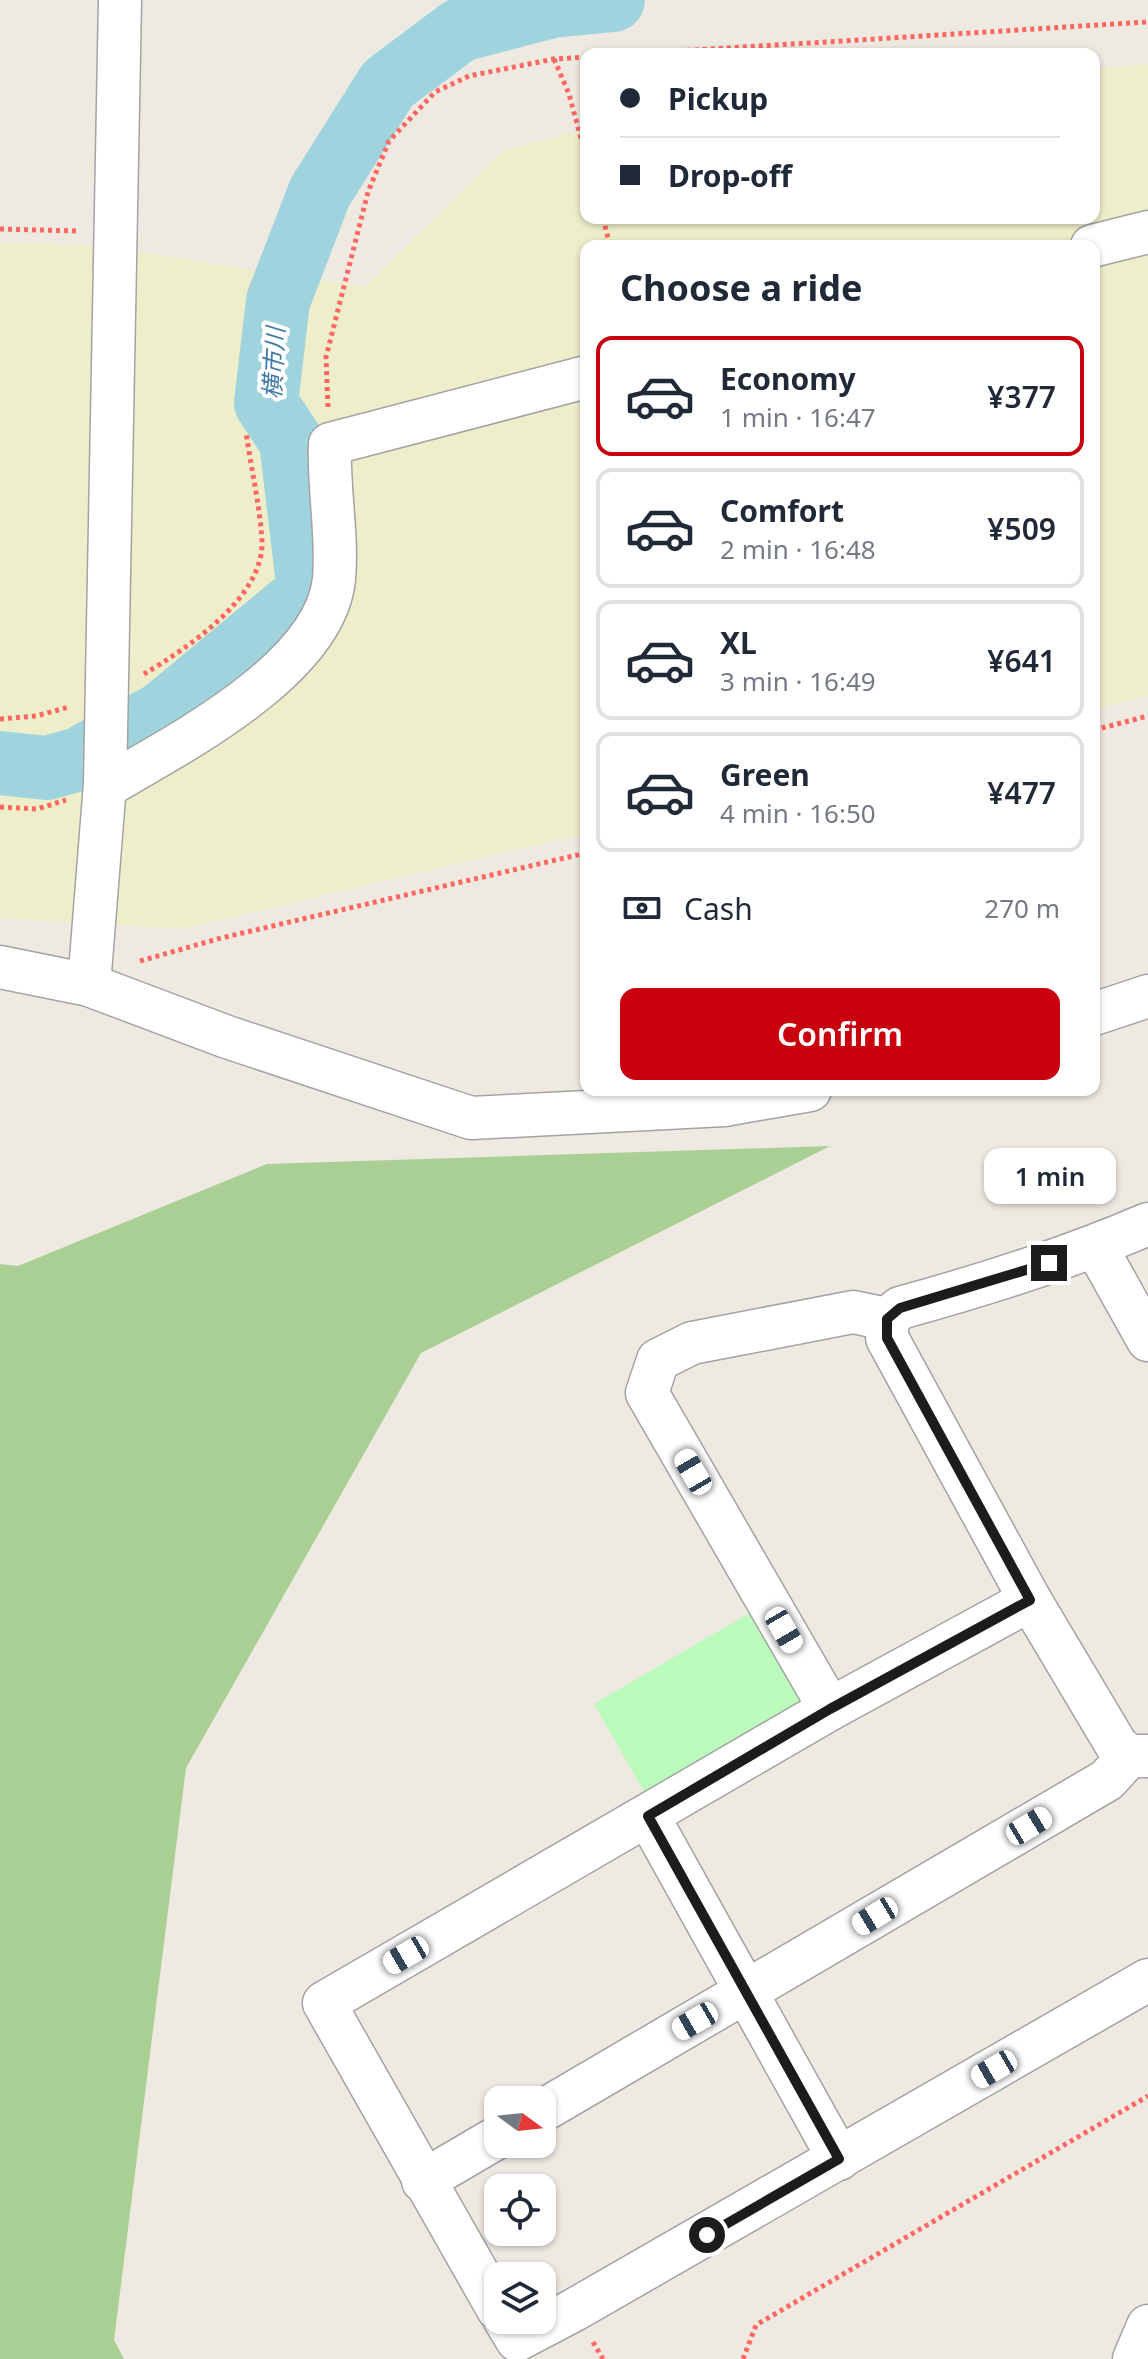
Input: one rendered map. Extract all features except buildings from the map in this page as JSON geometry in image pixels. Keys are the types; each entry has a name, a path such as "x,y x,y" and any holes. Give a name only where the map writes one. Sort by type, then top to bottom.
{"street":[{"path":"90,982 105,786 120,0"},
{"path":"1100,244 1148,232"},
{"path":"105,786 217,720 303,649 325,614 334,579 330,444 580,379"},
{"path":"0,967 90,982 227,1037 471,1118 724,1105 776,1096"},
{"path":"1100,1012 1148,996"},
{"path":"556,2103 1107,1780 1139,1756 1117,1746 1030,1600 887,1338 887,1319 900,1308 1002,1280 1096,1247 1148,1224"},
{"path":"1096,1247 1148,1340"},
{"path":"830,1709 647,1393 658,1360 692,1343 853,1312 887,1319"},
{"path":"484,2285 324,2003 830,1709 1030,1600"},
{"path":"648,1816 839,2159"},
{"path":"556,2318 1148,1980"},
{"path":"423,2181 484,2145"},
{"path":"1148,2326 1134,2358 1148,2359"}],"path":[{"path":"728,48 1148,22"},
{"path":"330,444 326,357 368,192 389,141 435,92 469,76 554,59 580,57"},
{"path":"554,59 569,94 580,135"},
{"path":"0,229 115,231"},
{"path":"0,719 36,716 107,697 197,642 230,607 253,575 262,544 246,432"},
{"path":"1100,728 1148,716"},
{"path":"0,807 37,809 105,786"},
{"path":"90,982 221,938 580,854"},
{"path":"743,2359 756,2325 1148,2096"}],"green space":[{"path":"1148,64 1148,696 1100,708 1100,240 580,240 580,834 181,929 0,918 0,243 92,245 365,287 504,150 580,131 580,224 1100,224 1100,68"},
{"path":"830,1146 421,1353 186,1768 114,2340 124,2359 0,2359 0,1264 18,1266 267,1164"},
{"path":"753,1611 809,1709 650,1802 594,1704"}],"waterway":[{"name":"横市川","path":"0,763 47,768 79,759 163,713 309,592 291,441 266,403 278,301 320,192 388,84 460,30 552,6 613,0"}],"route":[{"path":"707,2235 839,2159 648,1816 830,1709 1030,1600 887,1338 887,1319 900,1308 1002,1280 1049,1263"}]}
